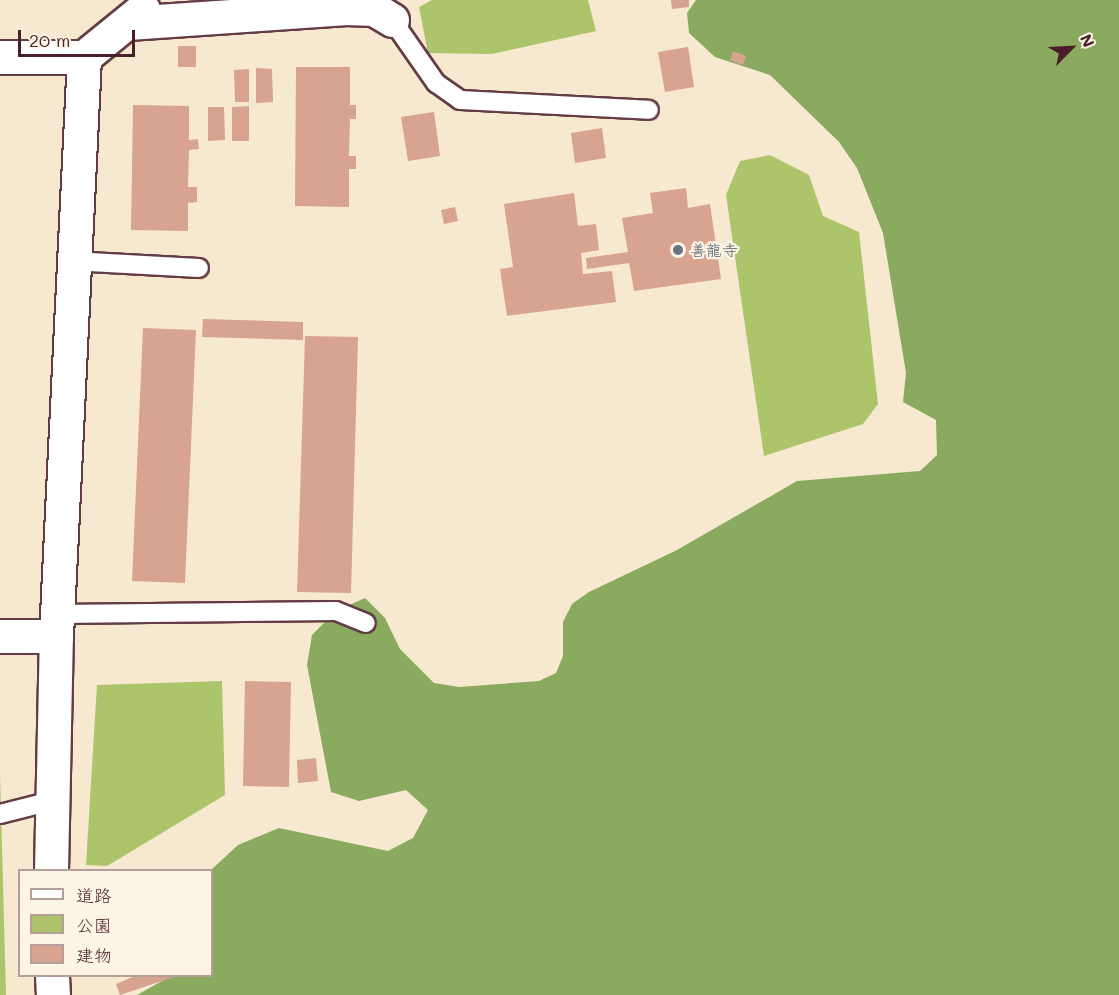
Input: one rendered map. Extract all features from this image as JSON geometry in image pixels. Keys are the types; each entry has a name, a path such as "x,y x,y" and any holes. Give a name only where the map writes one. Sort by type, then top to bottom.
{"street":[{"path":"4,63 84,57 128,23 153,0"},
{"path":"128,23 346,8 374,9 392,20"},
{"path":"51,869 56,625 71,261 84,57"},
{"path":"0,636 56,625"},
{"path":"52,977 53,995"}],"lane":[{"path":"392,20 436,83 460,100 649,110"},
{"path":"71,261 199,268"},
{"path":"56,625 336,611 366,623"},
{"path":"0,814 51,801"}],"green space":[{"path":"432,0 588,0 596,31 492,54 428,53 419,7"},
{"path":"696,0 1119,0 1119,995 137,995 169,977 213,977 212,869 238,845 279,828 388,851 413,838 428,810 406,790 359,801 331,792 307,665 312,635 336,611 365,598 385,618 400,649 434,683 459,687 539,681 556,673 563,656 563,622 572,604 589,592 677,550 797,481 920,471 937,455 936,420 903,402 906,373 883,233 857,168 839,142 770,75 715,57 689,33 687,13"},
{"path":"770,155 809,175 823,216 859,232 878,404 863,424 764,456 726,195 740,161"},
{"path":"222,681 225,795 107,866 86,865 97,685"},
{"path":"0,774 6,995 0,995"}],"building":[{"path":"671,0 689,0 689,7 672,9"},
{"path":"178,46 196,46 196,67 178,67"},
{"path":"688,47 694,87 665,92 658,52"},
{"path":"733,51 746,56 743,65 730,60"},
{"path":"296,67 350,67 350,105 356,105 356,119 350,119 349,156 356,156 356,169 349,169 349,207 295,206"},
{"path":"256,68 272,69 273,102 256,103"},
{"path":"249,69 249,102 235,102 234,70"},
{"path":"133,105 189,106 189,140 198,139 199,149 189,150 188,187 197,187 197,202 188,203 188,231 131,230"},
{"path":"249,106 249,141 232,141 232,107"},
{"path":"208,107 224,107 225,140 208,141"},
{"path":"434,112 440,156 408,161 401,117"},
{"path":"602,128 606,158 575,163 571,133"},
{"path":"686,188 688,208 710,204 721,279 634,291 629,263 587,269 586,258 628,252 622,218 653,213 650,193"},
{"path":"574,193 578,226 596,224 599,250 581,253 583,274 612,271 616,302 507,316 500,269 513,267 504,204"},
{"path":"455,207 458,221 444,224 441,210"},
{"path":"203,319 303,322 303,340 202,337"},
{"path":"143,328 196,330 185,583 132,581"},
{"path":"305,336 358,337 351,593 297,592"},
{"path":"245,681 291,682 289,787 243,786"},
{"path":"316,758 318,781 298,783 297,760"},
{"path":"133,977 174,977 120,995 116,984"}],"place":[{"name":"善龍寺","path":"678,250"}]}
